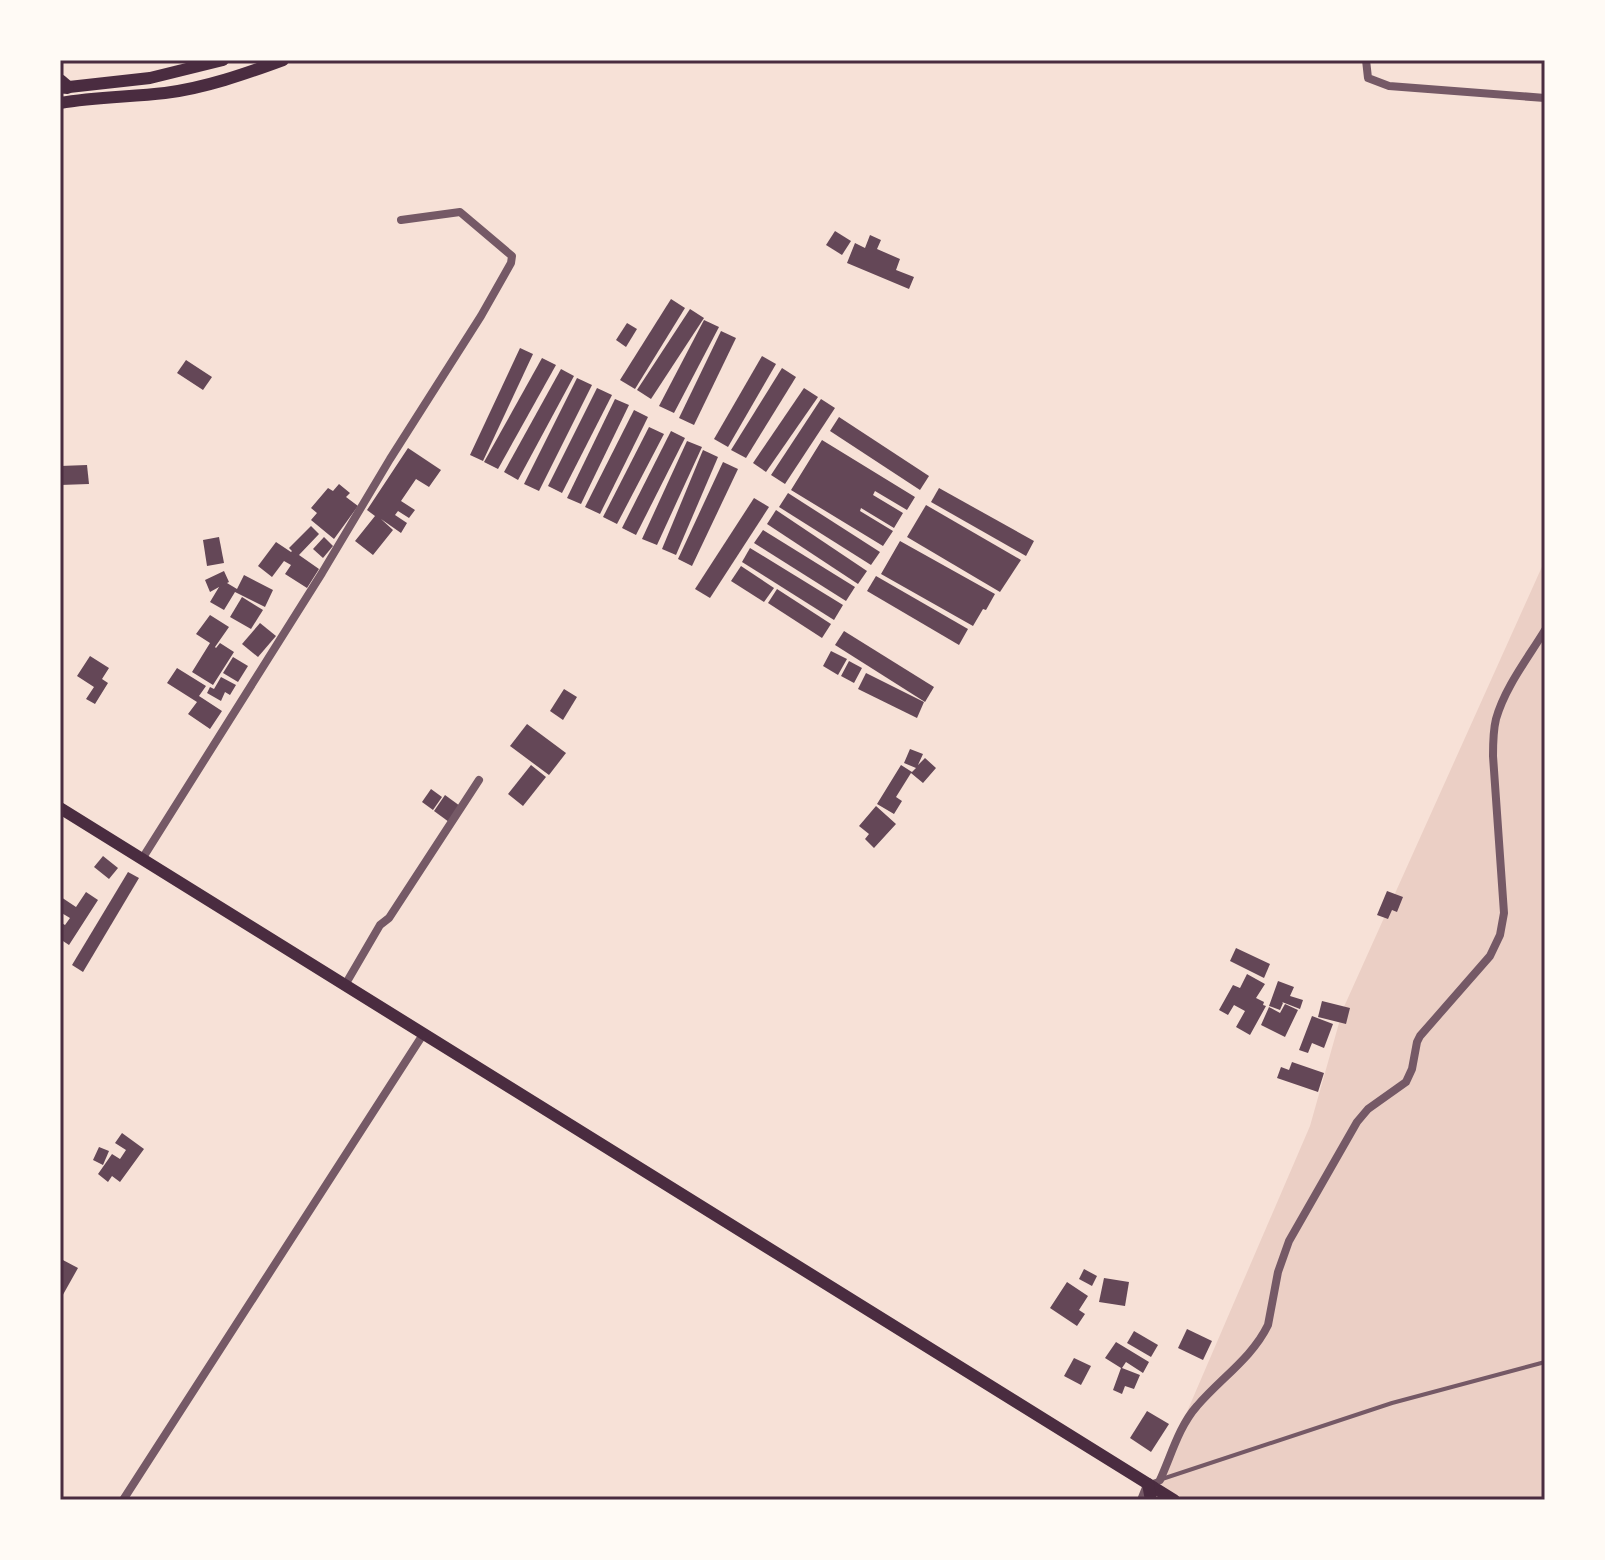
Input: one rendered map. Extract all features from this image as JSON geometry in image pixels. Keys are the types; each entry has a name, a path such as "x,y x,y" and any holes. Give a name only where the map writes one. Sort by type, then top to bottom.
{"main road":[{"path":"60,103 92,91 223,60"},
{"path":"62,85 92,91 154,94 232,78 283,60"},
{"path":"60,808 1154,1482 1174,1500"},
{"path":"1151,1500 1154,1482"}],"street":[{"path":"1366,60 1368,78 1389,86 1545,98"},
{"path":"142,859 314,586 511,263 512,256 460,212 401,220"},
{"path":"1141,1500 1191,1413 1250,1354 1264,1334 1284,1251 1353,1128 1368,1109 1406,1082 1420,1036 1490,956 1500,935 1504,913 1493,736 1503,701 1545,630"},
{"path":"345,985 380,925 389,918 479,780"},
{"path":"123,1500 424,1033"}],"lane":[{"path":"1154,1482 1392,1403 1545,1362"}],"shaded area":[{"path":"1545,560 1545,1500 1149,1500 1310,1126 1343,1009"}],"building":[{"path":"835,231 851,241 842,255 826,245"},
{"path":"870,235 881,240 877,249 900,259 896,270 914,277 909,289 847,263 855,243 865,248"},
{"path":"671,299 685,308 635,389 620,380"},
{"path":"690,309 704,318 651,399 637,390"},
{"path":"704,320 719,327 674,413 659,406"},
{"path":"627,323 637,329 626,347 616,340"},
{"path":"721,331 736,338 694,425 679,418"},
{"path":"520,348 533,354 483,461 470,455"},
{"path":"762,356 776,364 728,447 714,439"},
{"path":"542,358 556,365 498,469 484,462"},
{"path":"186,360 212,377 203,390 177,373"},
{"path":"782,368 796,377 746,458 731,450"},
{"path":"561,369 574,376 518,480 504,472"},
{"path":"577,378 592,385 539,491 524,484"},
{"path":"597,388 612,395 562,493 548,486"},
{"path":"804,388 818,397 766,472 753,463"},
{"path":"615,399 629,405 581,504 567,498"},
{"path":"821,399 835,408 785,484 771,475"},
{"path":"634,410 648,417 600,514 585,507"},
{"path":"839,417 929,476 920,490 830,431"},
{"path":"649,427 664,434 617,524 603,517"},
{"path":"671,431 685,438 636,535 622,528"},
{"path":"822,440 915,497 907,510 875,491 873,495 903,513 894,528 861,508 860,511 893,531 883,546 791,490"},
{"path":"687,441 702,447 657,545 642,539"},
{"path":"408,448 441,470 429,487 416,479 401,501 415,510 409,518 398,511 395,515 407,523 401,533 381,519 393,530 373,555 355,541 375,516 367,510"},
{"path":"703,450 718,457 676,555 662,549"},
{"path":"723,462 738,469 692,566 678,559"},
{"path":"87,465 89,484 60,485 60,466"},
{"path":"339,484 350,493 346,497 358,506 334,539 311,520 317,513 311,508 328,488 333,491"},
{"path":"939,488 1034,541 1026,556 931,502"},
{"path":"788,493 880,552 871,565 779,507"},
{"path":"754,498 769,507 710,598 695,589"},
{"path":"926,505 1021,560 1000,592 907,537"},
{"path":"776,510 867,571 858,584 767,524"},
{"path":"311,526 319,534 299,555 319,569 307,588 285,574 291,565 284,561 272,577 258,566 276,542 291,552 289,548"},
{"path":"763,530 855,587 846,601 754,543"},
{"path":"219,537 224,563 207,566 203,540"},
{"path":"324,537 333,546 323,558 313,549"},
{"path":"900,541 995,594 973,626 881,574"},
{"path":"750,548 843,605 834,620 742,562"},
{"path":"741,566 774,588 764,602 731,581"},
{"path":"224,571 227,583 237,589 244,575 273,590 265,607 235,592 224,610 210,602 219,587 210,592 205,580"},
{"path":"876,576 968,629 959,645 867,591"},
{"path":"777,589 831,624 822,638 768,603"},
{"path":"242,597 263,610 251,629 230,617"},
{"path":"210,615 229,627 215,647 220,643 234,652 213,685 192,672 210,643 196,634"},
{"path":"260,623 276,636 258,657 242,644"},
{"path":"844,631 934,687 925,702 835,645"},
{"path":"831,651 847,659 838,675 823,666"},
{"path":"90,656 109,668 102,679 108,683 95,704 86,699 94,687 77,676"},
{"path":"233,657 248,666 238,682 223,673"},
{"path":"849,661 862,668 854,683 841,676"},
{"path":"177,668 206,686 199,696 222,711 210,729 188,714 197,702 167,683"},
{"path":"866,673 924,702 917,718 858,689"},
{"path":"221,677 236,685 230,695 225,692 221,701 207,693 210,687 214,689"},
{"path":"564,689 577,697 563,720 550,711"},
{"path":"527,724 566,753 549,775 510,746"},
{"path":"910,749 923,754 918,765 925,758 936,768 923,783 911,773 896,797 902,801 894,814 877,804 901,765 912,772 916,768 904,763"},
{"path":"531,765 546,777 523,806 508,794"},
{"path":"431,789 442,797 433,810 422,802"},
{"path":"445,795 460,806 449,822 434,811"},
{"path":"876,806 896,824 874,848 865,839 869,834 859,826"},
{"path":"103,856 118,868 109,879 94,867"},
{"path":"128,872 139,878 83,972 72,965"},
{"path":"1387,891 1403,897 1397,912 1392,910 1388,919 1377,915"},
{"path":"86,892 98,900 69,945 60,939 60,922 65,925 70,918 60,912 60,900 61,897 76,907"},
{"path":"1236,948 1270,964 1264,978 1230,961"},
{"path":"1247,974 1265,984 1256,998 1266,1006 1250,1035 1236,1027 1245,1011 1234,1005 1228,1015 1219,1010 1233,985 1240,988"},
{"path":"1278,981 1294,987 1290,996 1303,1000 1300,1009 1282,1002 1280,1010 1269,1006"},
{"path":"1322,1001 1350,1008 1346,1024 1318,1017"},
{"path":"1285,1004 1298,1010 1285,1037 1261,1025 1269,1007 1280,1013"},
{"path":"1312,1016 1333,1024 1324,1048 1312,1043 1308,1053 1299,1050"},
{"path":"1292,1062 1324,1073 1318,1092 1277,1078 1281,1067 1289,1070"},
{"path":"122,1133 144,1149 120,1182 112,1176 108,1182 98,1174 112,1154 120,1159 126,1150 115,1143"},
{"path":"99,1147 109,1151 103,1165 93,1160"},
{"path":"60,1261 78,1268 60,1300"},
{"path":"1084,1269 1097,1276 1092,1286 1079,1279"},
{"path":"1104,1278 1129,1282 1125,1306 1099,1302"},
{"path":"1067,1282 1088,1296 1079,1310 1085,1314 1077,1326 1050,1308"},
{"path":"1187,1329 1212,1341 1203,1360 1178,1348"},
{"path":"1134,1331 1158,1345 1151,1357 1127,1343"},
{"path":"1116,1342 1149,1362 1143,1373 1126,1362 1122,1368 1140,1375 1134,1389 1125,1386 1122,1394 1113,1390 1121,1368 1105,1358"},
{"path":"1074,1358 1091,1366 1081,1385 1064,1376"},
{"path":"1147,1411 1169,1424 1151,1452 1130,1438"}]}
